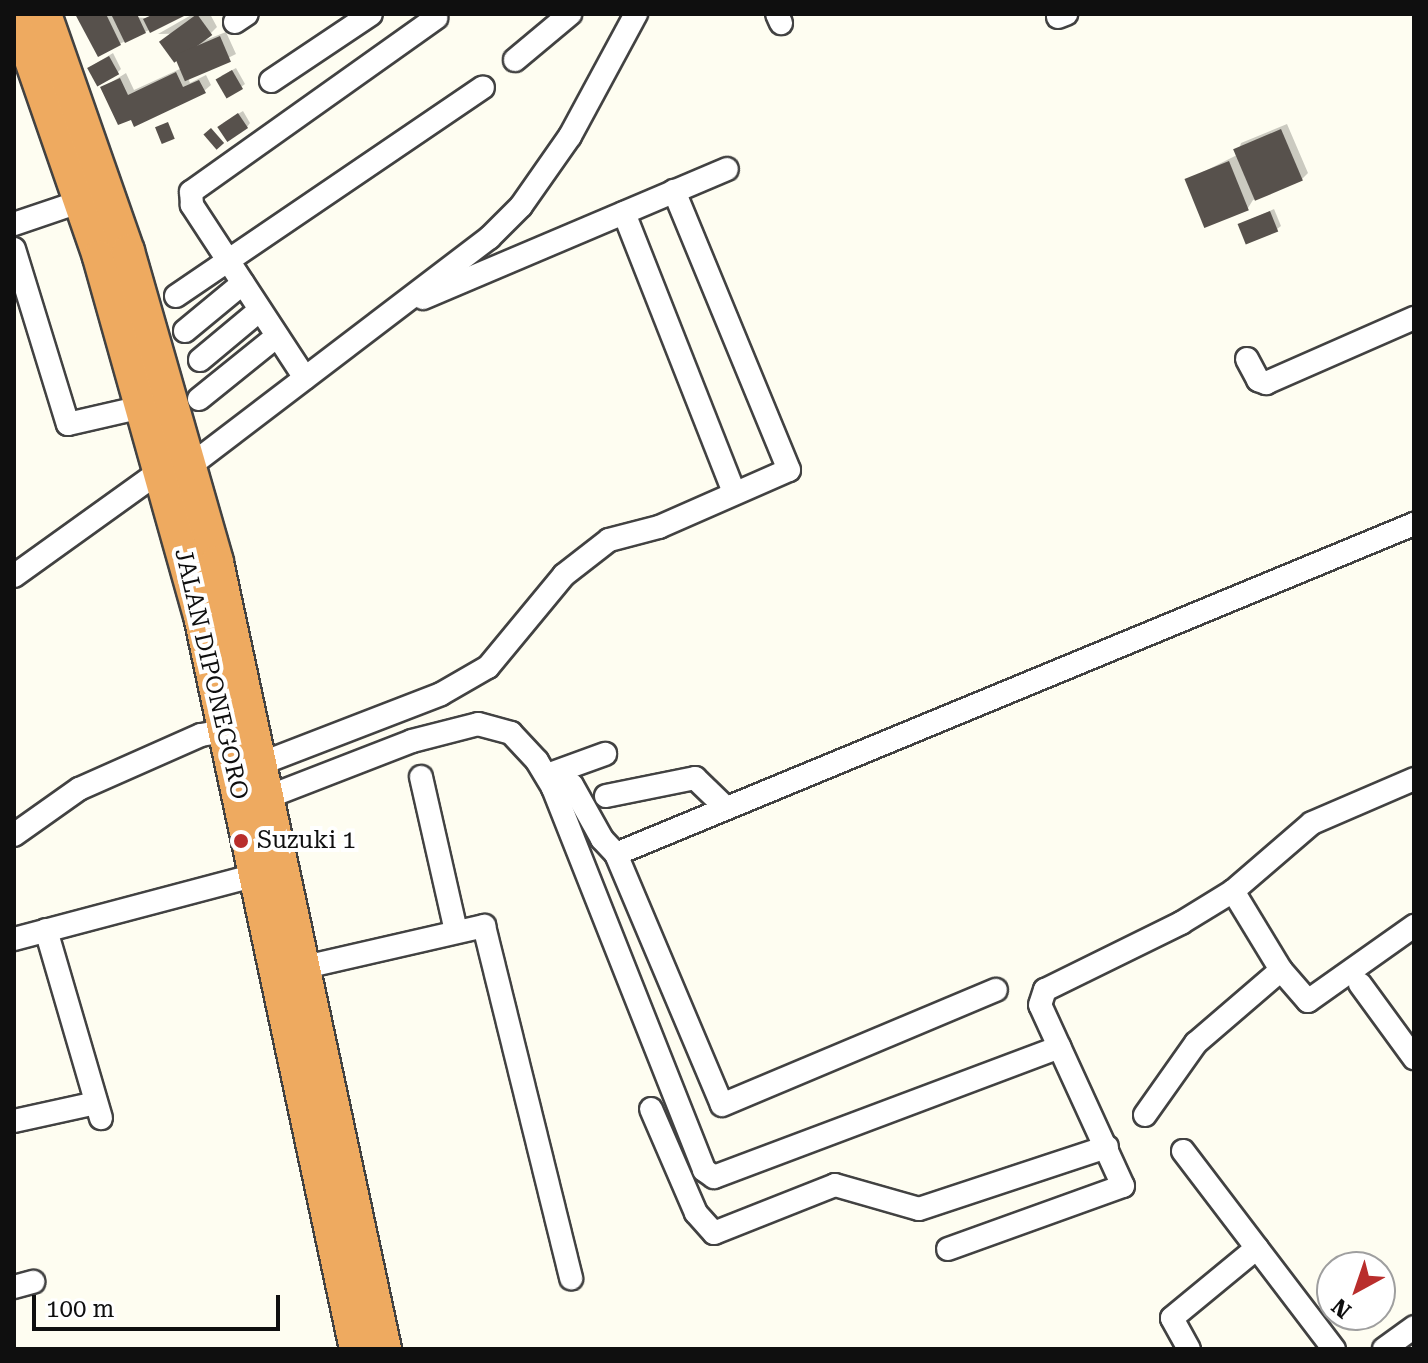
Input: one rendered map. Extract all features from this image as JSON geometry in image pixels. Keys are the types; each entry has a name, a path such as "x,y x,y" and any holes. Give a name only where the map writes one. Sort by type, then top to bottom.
{"highway":[{"name":"JALAN DIPONEGORO","path":"15,14 79,202 113,254 142,407 175,468 228,730 249,768"},
{"name":"JALAN DIPONEGORO","path":"45,14 175,468 249,768 356,1349"},
{"name":"JALAN DIPONEGORO","path":"270,871 305,967 385,1349"}],"street":[{"path":"271,81 371,14"},
{"path":"515,60 570,14"},
{"path":"14,576 305,378 489,238 542,183 636,14"},
{"path":"305,378 192,205 191,192 436,18"},
{"path":"176,296 226,258 483,87"},
{"path":"393,311 727,169"},
{"path":"249,768 441,694 488,667 587,555 609,540 659,527 734,492 785,474 788,460 674,191"},
{"path":"14,224 79,202"},
{"path":"624,213 734,492"},
{"path":"14,249 68,424 142,407"},
{"path":"185,331 243,283"},
{"path":"200,360 260,310"},
{"path":"1247,359 1258,380 1266,383 1414,318"},
{"path":"199,399 277,336"},
{"path":"616,854 1414,524"},
{"path":"256,801 412,741 478,724 511,733 550,782 704,1170 714,1177 1059,1047"},
{"path":"14,835 79,789 201,735 228,730"},
{"path":"550,782 605,754"},
{"path":"421,777 456,931"},
{"path":"606,796 695,778 725,807"},
{"path":"948,1249 1120,1190 1123,1182 1040,1005 1045,990 1181,923 1233,891 1312,823 1414,779"},
{"path":"550,782 572,785 602,839 616,854 722,1105 996,990"},
{"path":"14,939 270,871"},
{"path":"1233,891 1281,970 1304,999 1315,1000 1413,940"},
{"path":"305,967 479,925 487,931 571,1278"},
{"path":"14,1121 98,1111 46,930"},
{"path":"1145,1115 1196,1043 1281,970"},
{"path":"1360,984 1414,1058"},
{"path":"651,1109 696,1213 714,1233 835,1185 864,1189 895,1206 919,1209 1107,1147"},
{"path":"1183,1151 1334,1349"},
{"path":"1189,1349 1172,1318 1257,1248"},
{"path":"1384,1349 1414,1327"}],"building":[{"path":"75,14 106,14 121,45 98,57"},
{"path":"111,14 137,14 146,33 125,43"},
{"path":"154,14 188,14 150,33 143,19"},
{"path":"197,14 212,35 174,63 159,42"},
{"path":"220,36 231,62 185,81 174,56"},
{"path":"109,56 119,74 97,86 87,68"},
{"path":"232,70 243,89 227,99 216,80"},
{"path":"176,72 183,87 199,80 206,93 134,127 131,120 118,125 100,87 120,78 128,95"},
{"path":"238,113 248,128 227,142 217,127"},
{"path":"168,122 175,139 162,144 155,127"},
{"path":"211,128 224,143 217,150 203,135"},
{"path":"1281,129 1303,181 1255,201 1233,149"},
{"path":"1229,161 1249,210 1204,228 1184,179"},
{"path":"1270,211 1278,231 1246,245 1238,224"}],"place":[{"name":"Suzuki 1","path":"241,841"}]}
